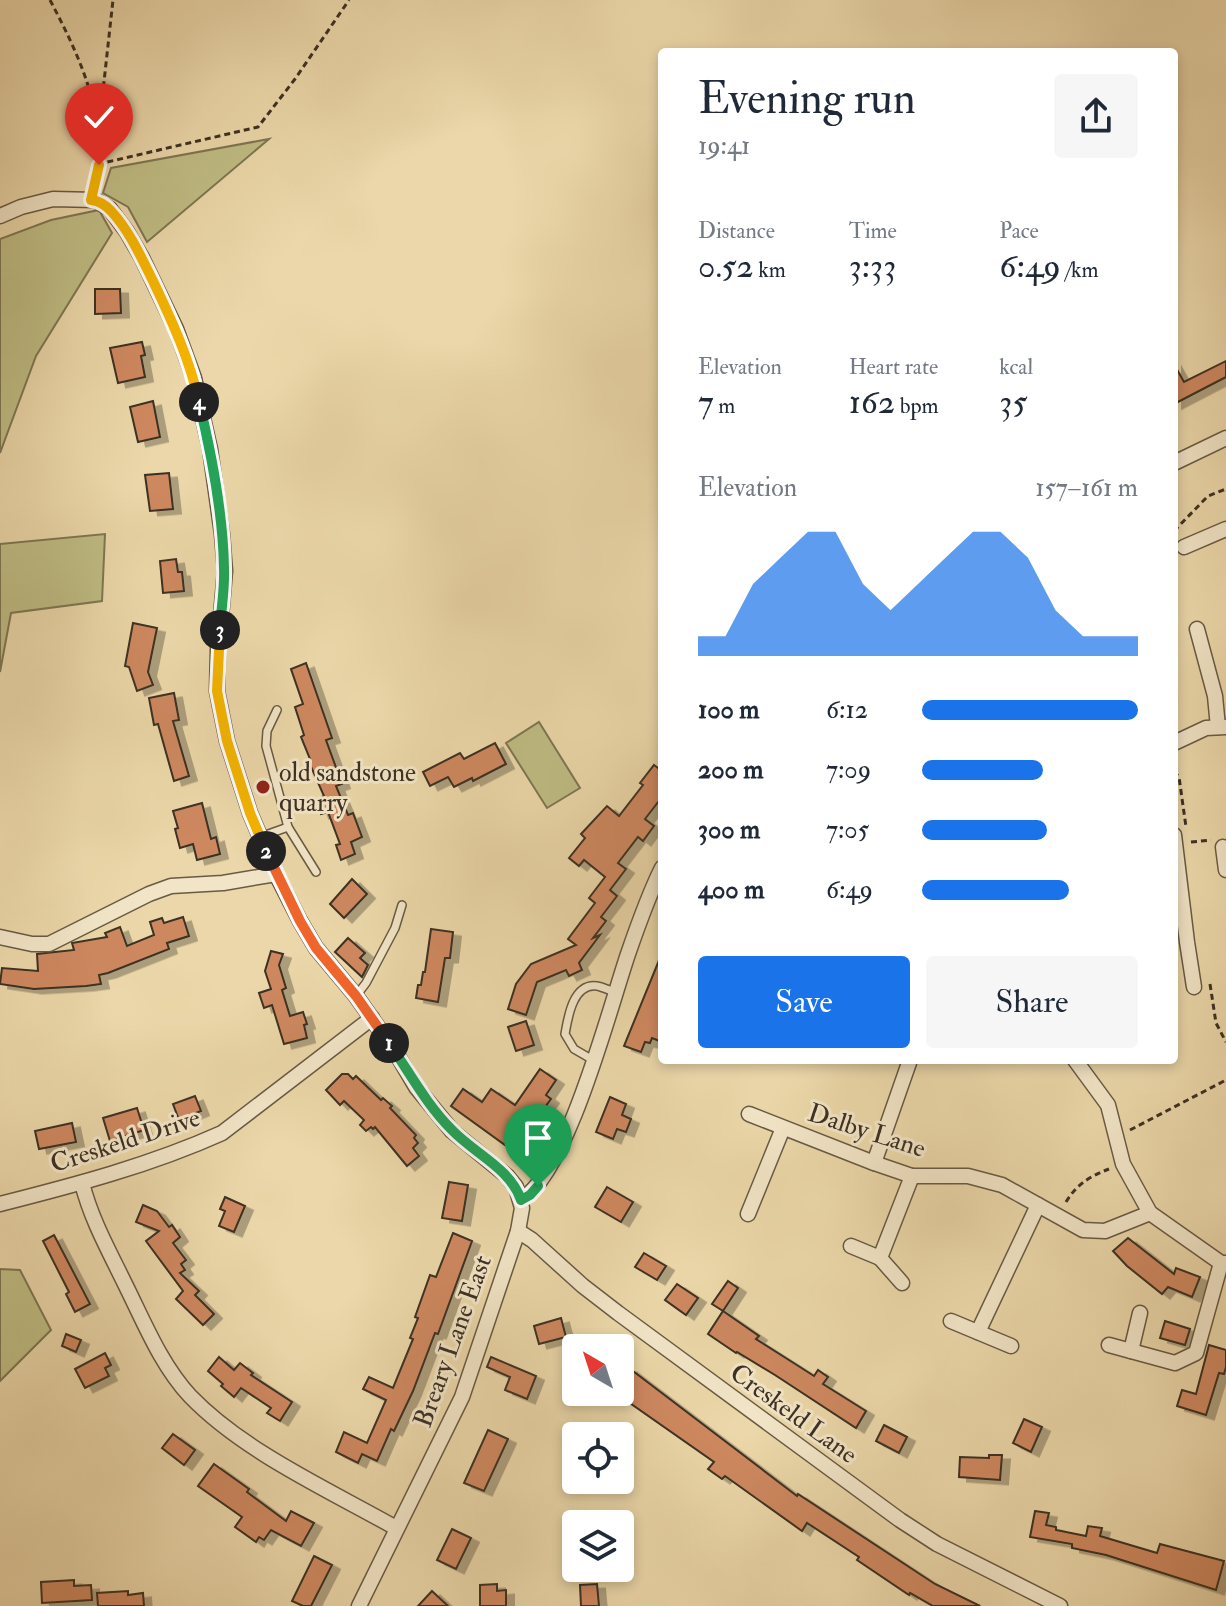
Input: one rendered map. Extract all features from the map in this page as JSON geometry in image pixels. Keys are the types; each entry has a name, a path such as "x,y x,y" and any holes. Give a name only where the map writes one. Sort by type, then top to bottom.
{"street":[{"path":"0,216 53,199 93,200 110,209 142,258 176,329 194,378 210,449 225,571 217,691 227,741 260,837 316,948 372,1018 416,1087 452,1131 507,1176 521,1200 538,1186 555,1157 581,1097 658,876"},
{"path":"1178,461 1226,438"},
{"path":"1184,547 1226,529"},
{"path":"1178,741 1206,728 1222,727 1197,629"},
{"path":"1223,847 1226,870"},
{"path":"0,937 32,944 49,944 171,886 223,883 276,874"},
{"path":"1178,907 1180,943 1194,987"},
{"name":"Creskeld Drive","path":"0,1204 82,1183 222,1133 372,1018"},
{"path":"874,1163 909,1064"},
{"path":"1078,1064 1108,1105 1123,1164 1150,1213 1223,1263 1196,1353 1175,1363 1109,1345"},
{"name":"Dalby Lane","path":"749,1114 912,1176 968,1176 1002,1185 1083,1230 1105,1231 1150,1213"},
{"path":"748,1214 783,1128"},
{"path":"880,1258 912,1176"},
{"path":"82,1183 90,1209 146,1327 166,1364 189,1395 226,1427 276,1461 396,1528"},
{"name":"Breary Lane East","path":"359,1606 462,1397 518,1231 521,1200"},
{"path":"978,1332 1038,1205"},
{"name":"Creskeld Lane","path":"518,1231 618,1313 900,1520 937,1544 1060,1606"},
{"path":"851,1246 880,1258 902,1283"},
{"path":"1131,1351 1140,1313"},
{"path":"951,1321 1011,1346"}],"lane":[{"path":"277,710 267,731 266,746 288,827 316,872"},
{"path":"260,837 288,827"},
{"path":"356,996 395,928 402,905"},
{"path":"593,1060 574,1049 565,1034 569,1009 581,990 594,985 616,992"}],"path":[{"path":"50,0 83,71 96,112 99,165 93,200"},
{"path":"98,137 113,0"},
{"path":"93,200 103,163 258,127 349,0"},
{"path":"1178,527 1208,496 1226,489"},
{"path":"1116,1138 1226,1080"},
{"path":"1057,1216 1073,1191 1091,1176 1123,1164"}],"shaded area":[{"path":"269,139 147,242 128,207 103,193 111,168"},
{"path":"99,210 112,233 36,356 0,453 0,239 51,220"},
{"path":"105,534 102,601 11,613 0,672 0,544"},
{"path":"539,722 580,788 547,808 506,743"},
{"path":"0,1269 20,1270 51,1330 0,1381"}],"building":[{"path":"95,289 120,289 121,313 95,314"},
{"path":"142,342 145,377 118,383 110,348"},
{"path":"1226,361 1226,377 1178,402 1178,371 1184,382"},
{"path":"153,401 160,437 138,442 130,407"},
{"path":"169,473 173,509 150,511 145,475"},
{"path":"176,559 178,572 182,572 184,591 163,593 160,561"},
{"path":"133,623 157,628 148,672 153,685 137,691 129,667 125,666"},
{"path":"306,663 332,738 326,740 342,784 336,786 348,815 353,813 362,837 351,842 355,854 341,860 336,845 340,844 328,812 321,814 316,800 324,796 308,760 295,707 303,704 291,669"},
{"path":"174,693 179,720 173,721 189,776 174,781 158,724 154,725 149,698"},
{"path":"495,743 506,764 454,787 448,777 430,786 423,772 460,753 464,759"},
{"path":"654,765 658,768 658,802 645,819 654,826 643,841 638,837 618,863 626,869 610,890 617,896 601,917 606,921 593,938 600,935 579,963 582,970 569,976 566,970 537,982 526,1015 508,1009 516,984 531,964 576,945 568,939 595,903 589,898 605,877 584,860 579,866 569,858 585,838 581,834 607,806 619,816 643,785 640,783"},
{"path":"202,803 211,839 216,837 220,854 197,860 193,844 180,848 173,811"},
{"path":"352,879 367,894 344,918 330,904"},
{"path":"183,917 189,936 167,943 169,949 99,975 101,984 34,989 0,984 2,968 38,971 37,954 74,950 72,943 107,937 105,933 120,927 127,946 154,935 150,922 162,918 164,923"},
{"path":"431,929 453,932 450,958 445,958 438,1002 416,998 425,972"},
{"path":"348,938 365,953 360,958 368,965 362,977 335,952"},
{"path":"271,951 283,954 279,965 286,988 282,990 290,1016 303,1012 307,1038 284,1044 272,1005 264,1008 259,993 271,989 265,971"},
{"path":"658,963 658,1040 652,1038 650,1043 645,1042 641,1052 624,1046"},
{"path":"526,1021 534,1045 516,1051 508,1027"},
{"path":"540,1069 556,1080 546,1095 551,1099 539,1115 531,1109 505,1145 451,1106 463,1089 482,1102 491,1089 515,1105"},
{"path":"342,1074 348,1074 353,1079 356,1076 381,1100 383,1098 416,1135 414,1138 418,1143 413,1148 419,1156 407,1166 375,1127 366,1131 360,1125 364,1120 344,1101 340,1105 326,1090"},
{"path":"195,1096 201,1111 179,1120 173,1104"},
{"path":"610,1097 626,1104 622,1115 631,1119 626,1132 617,1129 613,1139 596,1132"},
{"path":"137,1108 144,1130 110,1141 103,1118"},
{"path":"72,1123 76,1142 39,1149 35,1131"},
{"path":"449,1182 468,1185 462,1221 442,1218"},
{"path":"607,1187 633,1202 621,1222 595,1207"},
{"path":"225,1197 245,1206 234,1232 219,1226 225,1211 220,1209"},
{"path":"143,1205 157,1211 180,1237 173,1243 186,1260 181,1264 185,1270 180,1273 199,1291 195,1295 214,1314 203,1325 176,1299 183,1291 146,1241 159,1231 136,1222"},
{"path":"453,1233 472,1241 438,1334 435,1333 413,1391 377,1461 362,1454 358,1463 336,1452 344,1432 367,1443 386,1400 363,1389 369,1377 393,1388 413,1339 410,1338 418,1318 415,1317 430,1275 436,1277"},
{"path":"54,1235 90,1304 75,1312 66,1294 69,1292 43,1241"},
{"path":"1128,1238 1174,1274 1176,1268 1200,1277 1192,1297 1168,1287 1162,1294 1127,1266 1113,1251"},
{"path":"644,1253 666,1266 657,1280 635,1267"},
{"path":"728,1281 738,1288 723,1311 712,1304"},
{"path":"677,1284 698,1298 686,1315 665,1300"},
{"path":"723,1311 759,1336 756,1339 814,1376 818,1370 828,1377 823,1384 866,1411 856,1428 708,1334"},
{"path":"561,1318 565,1334 562,1334 562,1338 539,1344 534,1326"},
{"path":"1165,1321 1190,1329 1185,1345 1160,1338"},
{"path":"66,1334 81,1340 76,1352 62,1346"},
{"path":"1209,1345 1226,1350 1226,1367 1224,1374 1219,1373 1206,1415 1177,1406 1182,1390 1196,1394"},
{"path":"105,1353 111,1365 105,1368 109,1376 85,1388 75,1369"},
{"path":"219,1357 234,1370 240,1363 253,1373 251,1375 292,1402 280,1421 267,1413 271,1408 241,1388 234,1397 221,1386 223,1384 208,1371"},
{"path":"491,1357 536,1376 527,1399 505,1390 510,1377 487,1367"},
{"path":"634,1372 797,1496 935,1584 980,1606 933,1606 909,1595 807,1523 802,1531 725,1476 722,1479 708,1469 714,1462 634,1406"},
{"path":"1024,1419 1042,1427 1031,1452 1013,1443"},
{"path":"884,1425 907,1437 899,1453 876,1441"},
{"path":"488,1430 508,1439 484,1491 464,1483"},
{"path":"173,1434 195,1450 184,1465 162,1448"},
{"path":"989,1455 1002,1455 1000,1480 959,1477 960,1457 989,1458"},
{"path":"214,1464 286,1521 291,1511 314,1523 301,1546 271,1530 264,1540 259,1537 256,1542 235,1527 242,1517 198,1486"},
{"path":"1035,1511 1049,1513 1046,1525 1056,1527 1056,1530 1086,1536 1088,1526 1102,1528 1100,1536 1157,1553 1160,1544 1224,1561 1216,1590 1106,1555 1072,1548 1072,1544 1030,1537"},
{"path":"452,1529 471,1538 456,1569 437,1560"},
{"path":"314,1556 332,1565 311,1606 303,1606 292,1601"},
{"path":"74,1580 74,1586 91,1585 92,1600 42,1603 41,1582"},
{"path":"497,1584 497,1591 506,1590 506,1606 480,1606 480,1585"},
{"path":"597,1584 599,1606 581,1606 580,1585"},
{"path":"128,1591 128,1595 143,1593 144,1606 98,1606 97,1593"},
{"path":"432,1591 448,1606 418,1606"}],"place":[{"name":"old sandstone quarry","path":"263,787"}],"route":[{"path":"99,165 91,200 110,209 127,232 176,329 194,378 210,449 225,571 217,691 227,741 250,813 273,866 316,948 356,996 416,1087 452,1131 507,1176 521,1200 538,1186"}]}
